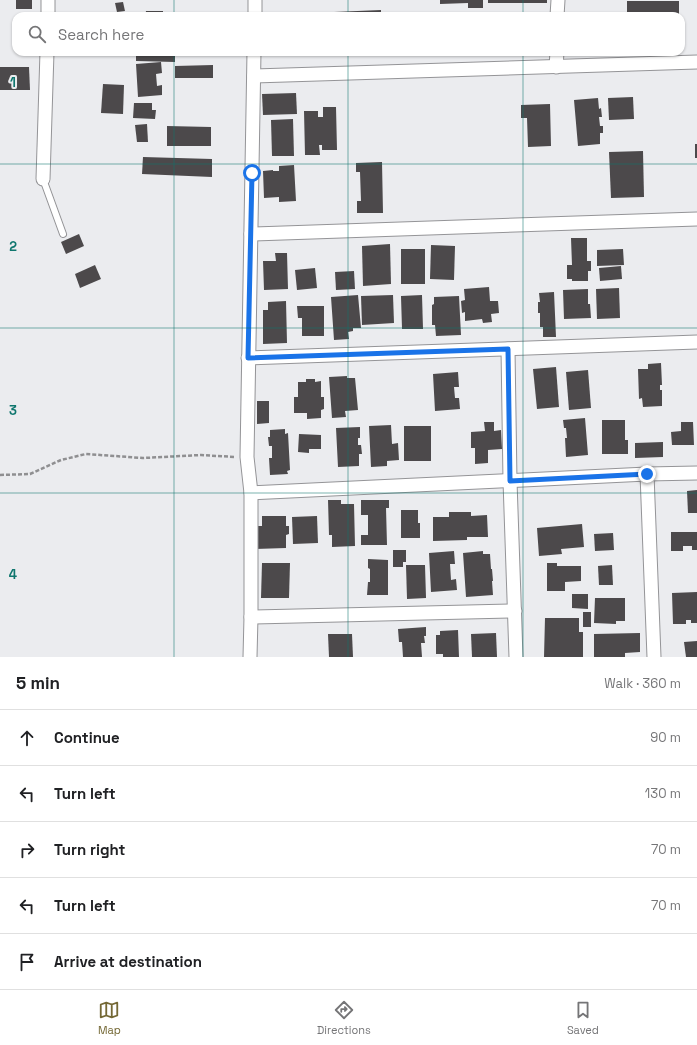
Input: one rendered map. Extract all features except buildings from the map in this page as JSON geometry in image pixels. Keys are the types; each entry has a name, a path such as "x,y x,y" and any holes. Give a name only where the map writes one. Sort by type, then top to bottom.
{"street":[{"path":"48,0 48,12"},
{"path":"255,0 255,12"},
{"path":"557,12 558,0"},
{"path":"43,179 47,56"},
{"path":"250,657 250,493 247,457 254,56"},
{"path":"556,67 557,56"},
{"path":"254,76 697,62"},
{"path":"251,234 697,219"},
{"path":"248,358 697,342"},
{"path":"508,349 510,481 516,657"},
{"path":"250,493 647,474 697,473"},
{"path":"647,474 654,657"},
{"path":"251,617 515,611"}],"lane":[{"path":"43,179 63,234"}],"path":[{"path":"0,475 30,474 61,460 86,454 143,458 201,455 247,457"}],"route":[{"path":"252,173 248,358 508,349 510,481 647,474"}]}
